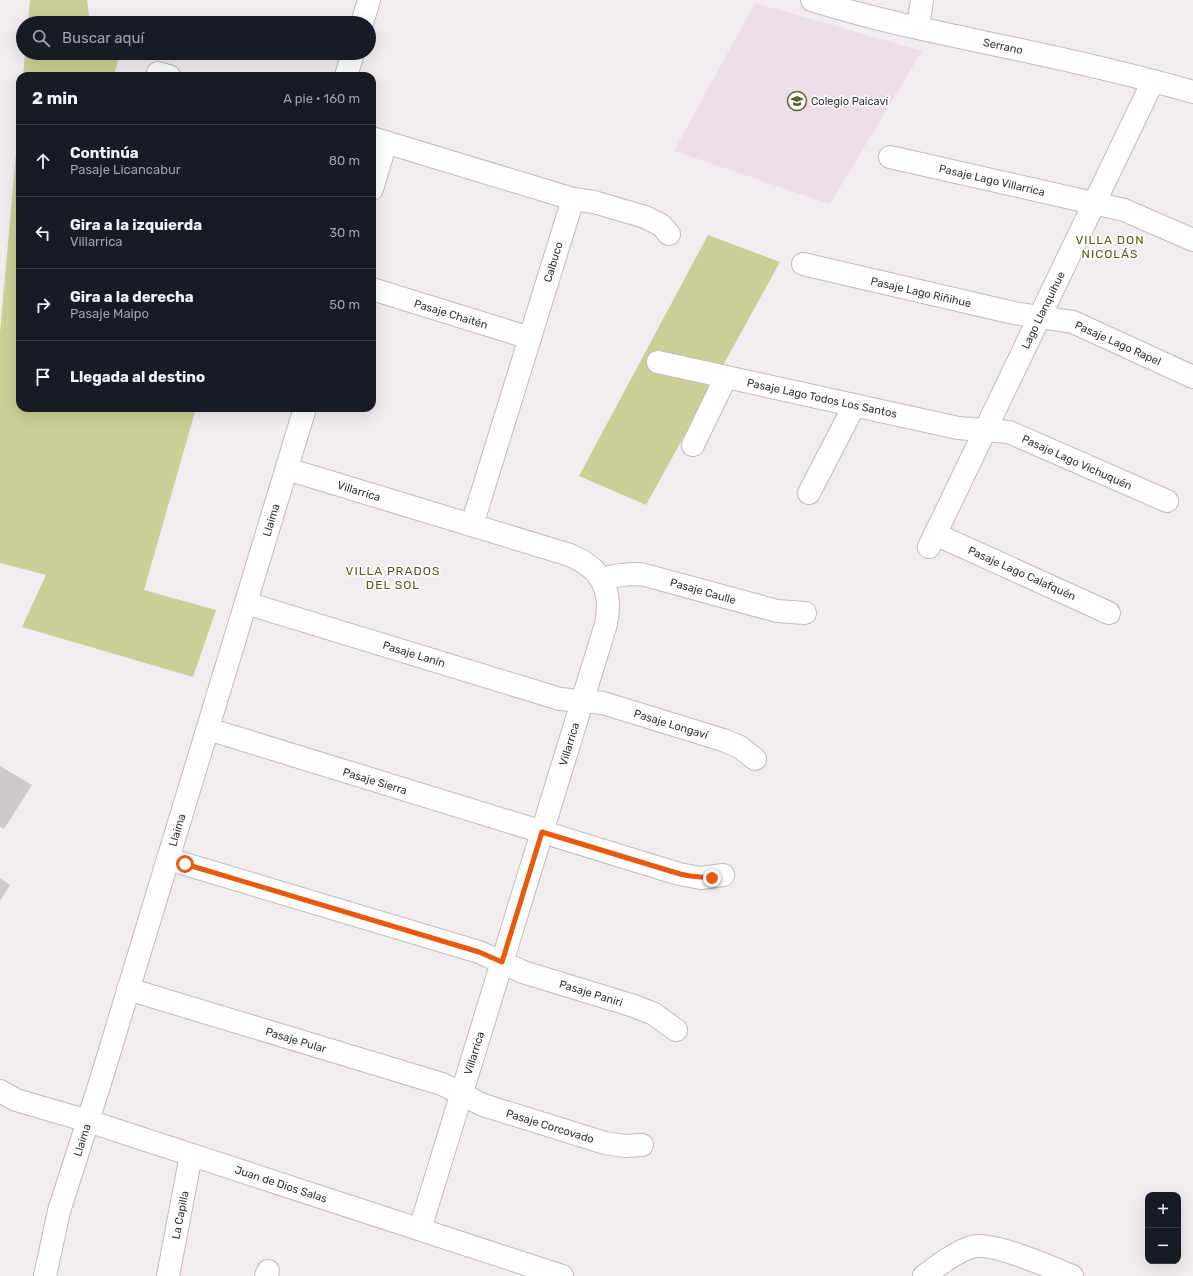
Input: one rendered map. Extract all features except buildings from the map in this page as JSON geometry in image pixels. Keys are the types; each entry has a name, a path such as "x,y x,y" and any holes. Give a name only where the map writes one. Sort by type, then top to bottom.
{"street":[{"path":"364,16 369,0"},
{"name":"Serrano","path":"812,0 868,16 1087,64 1193,92"},
{"path":"918,28 922,0"},
{"path":"347,72 351,60"},
{"name":"Lago Llanquihue","path":"932,540 1153,81"},
{"path":"376,161 379,140 573,198 594,202 645,217 661,224 669,234"},
{"name":"Pasaje Lago Villarrica","path":"890,157 1124,210 1193,240"},
{"name":"Calbuco","path":"472,525 573,198"},
{"name":"Pasaje Lago Riñihue","path":"803,264 1014,313 1040,317"},
{"name":"Pasaje Chaitén","path":"376,290 530,338"},
{"name":"Pasaje Lago Rapel","path":"1040,317 1072,322 1193,377"},
{"name":"Pasaje Lago Todos Los Santos","path":"658,362 958,428 986,430"},
{"path":"693,445 726,377"},
{"path":"809,493 854,406"},
{"name":"Llaima","path":"45,1276 59,1211 88,1121 304,412"},
{"name":"Pasaje Lago Vichuquén","path":"986,430 1009,432 1167,501"},
{"name":"Villarrica","path":"287,469 570,555 582,560 602,579 608,601 608,612 582,701 420,1229"},
{"name":"Pasaje Lago Calafquén","path":"932,540 1109,613"},
{"name":"Pasaje Caulle","path":"602,579 626,574 641,574 777,611 805,613"},
{"name":"Pasaje Lanín","path":"246,603 560,699 582,701"},
{"name":"Pasaje Longaví","path":"582,701 604,703 723,740 740,747 755,759"},
{"name":"Pasaje Sierra","path":"208,729 690,876 712,878 723,875"},
{"name":"Pasaje Paniri","path":"168,859 479,952 523,972 634,1006 654,1014 676,1030"},
{"name":"Pasaje Pular","path":"128,989 442,1084 462,1094"},
{"name":"Juan de Dios Salas","path":"0,1091 16,1100 88,1121 562,1276"},
{"name":"Pasaje Corcovado","path":"462,1094 483,1105 605,1143 625,1146 642,1145"},
{"name":"La Capilla","path":"168,1276 191,1155"},
{"path":"924,1276 953,1256 973,1246 996,1248 1035,1261 1072,1276"}],"shaded area":[{"name":"Colegio Paicaví","path":"755,3 922,51 830,204 674,151"}],"green space":[{"path":"30,0 87,0 89,16 29,16"},
{"path":"24,60 118,60 115,72 23,72"},
{"path":"16,153 16,412 195,412 144,590 216,610 193,677 22,627 46,575 0,563 0,333"},
{"path":"708,235 780,262 646,505 579,476"}],"place":[{"name":"Colegio Paicaví","path":"797,101"}],"district":[{"name":"VILLA DON NICOLÁS","path":"1110,247"},
{"name":"VILLA PRADOS DEL SOL","path":"393,578"}],"route":[{"path":"185,864 479,952 502,962 542,832 680,874 701,878 712,878"}]}
